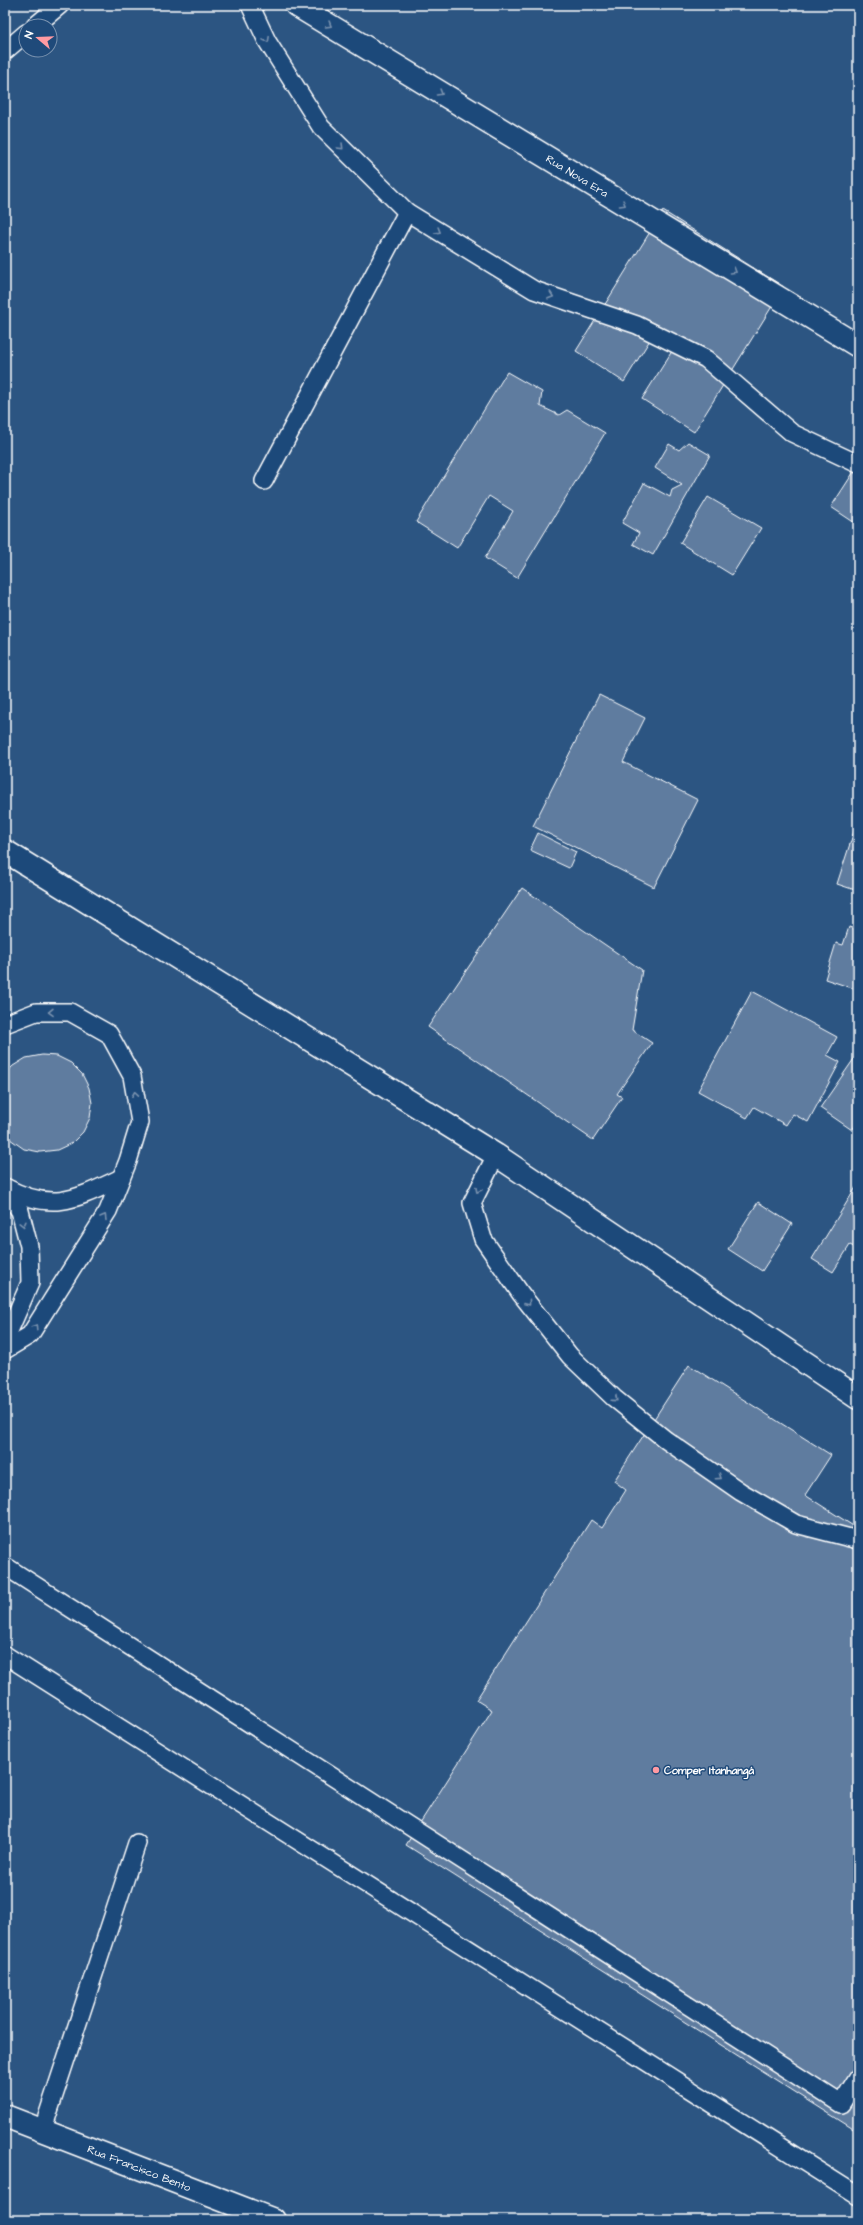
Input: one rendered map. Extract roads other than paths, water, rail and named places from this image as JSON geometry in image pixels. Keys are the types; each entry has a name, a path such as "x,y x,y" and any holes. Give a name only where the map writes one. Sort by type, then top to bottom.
{"street":[{"name":"Rua Nova Era","path":"296,5 858,346"},
{"path":"5,851 496,1156 858,1398"},
{"name":"Rua Francisco Bento","path":"5,2116 43,2129 274,2220"}],"lane":[{"path":"45,18 60,5"},
{"path":"250,5 268,41 321,127 407,212 534,290 637,325 706,359 792,433 858,464"},
{"path":"5,51 18,40"},
{"path":"264,481 407,212"},
{"path":"5,1024 36,1012 70,1012 110,1034 132,1076 140,1122 108,1211 30,1335 5,1350"},
{"path":"496,1156 472,1203 483,1239 521,1294 570,1356 614,1398 666,1440 741,1492 796,1524 858,1540"},
{"path":"5,1188 25,1198 50,1202 79,1198 121,1178"},
{"path":"5,1188 20,1211 28,1246 30,1283 5,1340"},
{"path":"5,1566 841,2104 858,2077"},
{"path":"5,1655 858,2196"},
{"path":"43,2129 137,1843"}],"place":[{"name":"Comper Itanhangá","path":"656,1770"}]}
